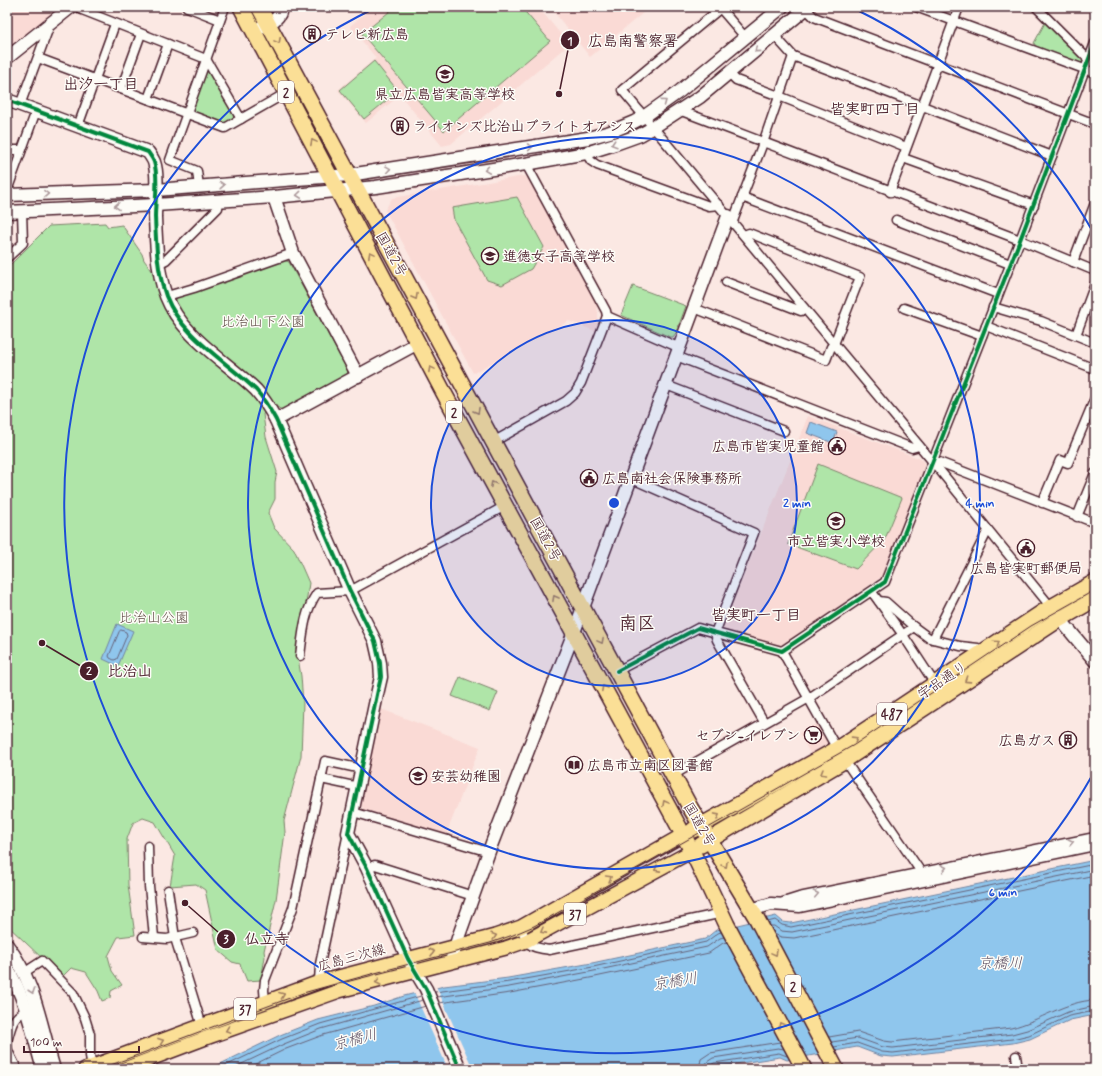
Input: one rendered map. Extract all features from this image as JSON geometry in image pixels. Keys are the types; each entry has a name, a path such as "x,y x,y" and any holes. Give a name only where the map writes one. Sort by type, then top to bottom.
{"highway":[{"name":"国道2号","path":"241,7 505,506 692,851 725,919 802,1064"},
{"name":"国道2号","path":"259,7 583,606 700,826 754,914 836,1069"},
{"name":"宇品通り","path":"939,690 982,653 1051,607 1095,582"},
{"name":"宇品通り","path":"692,851 939,690 1095,599"},
{"name":"宇品通り","path":"683,835 841,755"}],"main road":[{"name":"広島三次線","path":"88,1068 319,982 495,936 521,927 683,835"},
{"name":"37","path":"124,1069 339,991 506,948 526,941 692,851"}],"street":[{"path":"7,58 71,7"},
{"path":"79,7 82,10 115,24 206,59 241,119"},
{"path":"188,7 220,20"},
{"path":"199,187 197,171 170,160 225,7"},
{"path":"254,31 276,20 281,12 281,7"},
{"path":"7,195 156,190 349,175 588,138 610,132 645,116 680,90 782,7"},
{"path":"916,7 1095,74"},
{"path":"890,192 959,7"},
{"path":"1036,7 1089,60"},
{"path":"745,37 721,8 622,90 933,462 988,532 1095,661"},
{"path":"7,212 156,205 338,191 526,164 586,153 640,135 700,97 807,8 814,17 1095,124"},
{"path":"78,126 115,24"},
{"path":"20,105 48,30 48,25"},
{"path":"121,89 141,34"},
{"path":"774,35 793,56 1052,156"},
{"path":"782,651 886,582 1034,205 1095,43"},
{"path":"148,99 168,44"},
{"path":"452,962 456,946 489,852 574,632 694,308 730,219 742,197 763,143 793,56"},
{"path":"38,58 225,128 286,93"},
{"path":"729,73 736,80 906,147"},
{"path":"7,100 148,152 155,165 158,264 167,296 179,320 190,333 256,390 266,402 276,420 350,591 375,641 380,663 378,690 320,964 319,982"},
{"path":"679,110 890,192 1020,240 1095,271"},
{"path":"7,191 36,111"},
{"path":"7,150 21,150"},
{"path":"586,153 591,161 597,165 709,206 719,205"},
{"path":"903,158 1034,205"},
{"path":"526,164 607,316 678,352 912,448 919,446"},
{"path":"274,197 293,253 358,376"},
{"path":"742,197 998,294"},
{"path":"158,264 166,260 218,208 219,200"},
{"path":"1073,262 1095,203"},
{"path":"7,258 23,243 22,211"},
{"path":"896,220 1010,264"},
{"path":"694,308 826,360 831,347 834,344 860,277 750,233 744,235"},
{"path":"167,296 293,253"},
{"path":"726,282 801,311 804,308"},
{"path":"1076,335 1095,284"},
{"path":"993,307 1041,321 1095,343"},
{"path":"904,308 982,336"},
{"path":"493,442 566,401 575,393 582,383 607,316"},
{"path":"986,326 1095,369"},
{"path":"276,420 418,343"},
{"path":"666,385 784,431"},
{"path":"1042,503 1060,460 1068,463 1095,398"},
{"path":"933,462 939,462 1095,523"},
{"path":"1077,517 1095,473"},
{"path":"630,478 754,533 715,632 717,640 764,722"},
{"path":"300,656 306,616 310,603 317,593 350,591 505,506"},
{"path":"933,639 988,532"},
{"path":"872,592 903,635 939,690"},
{"path":"878,601 886,602 914,627 933,639 960,646 978,648 982,653"},
{"path":"673,775 764,722 809,698 914,627"},
{"path":"618,671 698,628 782,651 841,755 921,872"},
{"path":"265,1002 264,990 266,980 292,908 325,761 362,769"},
{"path":"321,779 354,786"},
{"path":"353,812 489,852"},
{"path":"348,833 367,868 408,959 426,989 460,1069"},
{"path":"779,904 799,897 1095,837"},
{"path":"754,914 771,904 800,906 1095,844"},
{"path":"148,846 149,886 154,937"},
{"path":"367,868 375,866 473,896"},
{"path":"168,890 175,938 202,1026"},
{"path":"521,927 526,941 532,947 548,950 725,919"},
{"path":"143,937 167,939 193,933"},
{"path":"7,945 25,972 32,991 54,1069"},
{"path":"25,972 42,961 73,993 85,1018 90,1034 88,1068"},
{"path":"7,968 22,998 43,1069"},
{"path":"17,1069 8,1051 7,1042 16,1016 26,1011"},
{"path":"1016,1056 1018,1069"}],"shaded area":[{"path":"7,7 65,7 7,53"},
{"name":"県立広島皆実高等学校","path":"372,7 538,7 569,44 451,144 442,146 400,95 366,123 338,90 376,58 350,26"},
{"path":"550,7 650,7 590,57"},
{"name":"進徳女子高等学校","path":"524,176 530,179 596,302 598,322 595,331 569,321 473,373 385,210 392,198"},
{"name":"市立皆実小学校","path":"808,416 921,459 927,466 883,576 783,645 778,646 726,632 723,628"},
{"name":"安芸幼稚園","path":"381,709 480,747 446,835 363,810 361,805"},
{"path":"820,722 832,743 811,755 799,733"}],"green space":[{"name":"県立広島皆実高等学校","path":"395,7 521,7 550,41 444,131 362,34"},
{"path":"1046,21 1083,59 1082,64 1037,49 1034,43"},
{"path":"374,61 398,91 364,119 340,90"},
{"path":"205,70 209,70 234,115 232,120 226,124 193,113 191,108"},
{"path":"517,197 544,247 531,269 502,285 487,280 454,220 452,208"},
{"name":"比治山公園","path":"105,223 108,227 122,225 142,254 144,260 153,272 164,307 170,319 185,336 255,397 266,412 263,414 266,437 277,472 275,482 275,499 268,513 274,528 294,549 309,583 298,658 303,703 301,756 284,821 285,832 276,900 264,951 265,957 261,980 247,981 240,964 232,962 218,950 205,890 196,884 170,886 175,856 155,822 143,818 133,823 127,839 128,885 135,935 118,937 108,956 112,971 122,985 111,991 110,998 102,1001 98,991 86,972 71,968 62,977 7,925 7,268 49,226"},
{"name":"比治山下公園","path":"284,260 289,262 348,371 347,375 282,410 277,407 260,386 194,329 180,312 176,300 177,297"},
{"path":"633,286 686,306 676,333 673,337 621,315"},
{"path":"818,464 902,498 885,539 856,569 788,544"},
{"path":"460,677 498,692 490,711 452,696"}],"water":[{"path":"811,422 837,432 833,443 807,433"},
{"path":"117,624 133,631 118,666 103,659"},
{"name":"京橋川","path":"1095,860 1095,1015 1070,1020 1030,1039 1013,1043 893,1057 881,1056 857,1047 787,1060 780,1057 703,1069 210,1069 280,1035 318,1020 444,986 508,978 592,963 705,939 716,930 776,916 783,922 791,923"}],"pier":[{"path":"436,986 473,1069 448,1069 414,992"}],"tram line":[{"path":"100,1069 303,993 490,943 534,926 854,745 1031,626 1095,590"}],"cycle path":[{"path":"617,671 698,628 782,651 885,582 1020,240 1095,43"},
{"path":"7,100 148,152 154,161 157,182 155,217 159,267 163,287 173,311 193,336 256,390 267,404 276,420 350,591 375,641 380,663 381,677 348,833 367,868 408,959 426,989 460,1069"}],"place":[{"name":"テレビ新広島","path":"312,34"},
{"name":"県立広島皆実高等学校","path":"445,74"},
{"name":"広島南警察署","path":"559,94"},
{"name":"ライオンズ比治山ブライトオアシス","path":"400,126"},
{"name":"進徳女子高等学校","path":"490,256"},
{"name":"広島市皆実児童館","path":"837,446"},
{"name":"広島南社会保険事務所","path":"589,478"},
{"name":"市立皆実小学校","path":"836,521"},
{"name":"広島皆実町郵便局","path":"1026,548"},
{"name":"比治山","path":"42,643"},
{"name":"セブン-イレブン","path":"813,735"},
{"name":"広島ガス","path":"1068,740"},
{"name":"広島市立南区図書館","path":"574,765"},
{"name":"安芸幼稚園","path":"418,776"},
{"name":"仏立寺","path":"185,903"}],"district":[{"name":"出汐一丁目","path":"101,84"},
{"name":"皆実町四丁目","path":"875,109"},
{"name":"皆実町一丁目","path":"756,615"},
{"name":"南区","path":"637,623"}]}
